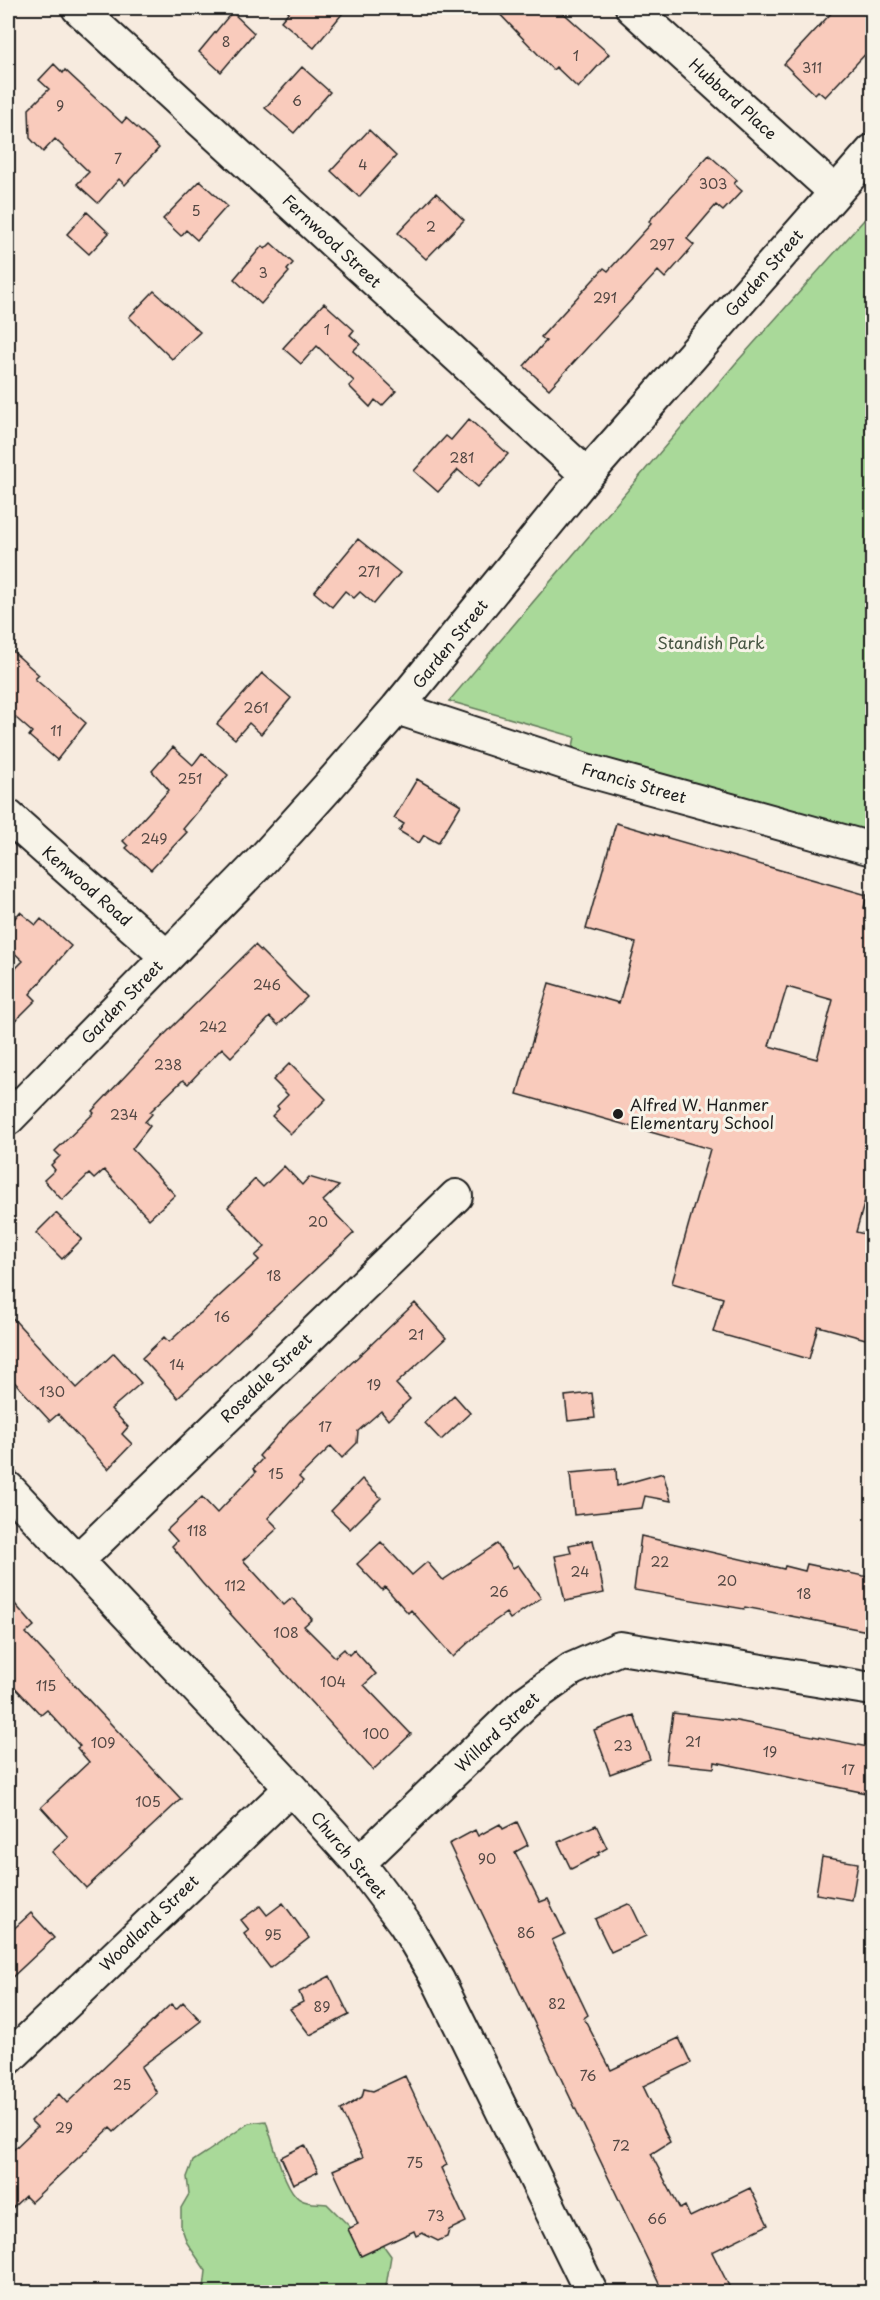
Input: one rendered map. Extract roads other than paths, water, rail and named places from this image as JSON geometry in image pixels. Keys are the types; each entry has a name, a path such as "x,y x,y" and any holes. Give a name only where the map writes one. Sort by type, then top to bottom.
{"street":[{"name":"Fernwood Street","path":"78,8 587,476"},
{"name":"Hubbard Place","path":"632,8 835,192"},
{"name":"Garden Street","path":"8,1119 262,860 398,708 587,476 873,151"},
{"name":"Francis Street","path":"398,708 586,770 873,849"},
{"name":"Kenwood Road","path":"8,816 166,956"},
{"name":"Rosedale Street","path":"77,1561 456,1196"},
{"name":"Church Street","path":"8,1488 291,1788 358,1863 405,1924 438,1980 591,2292"},
{"name":"Willard Street","path":"358,1863 526,1702 572,1669 620,1648 873,1689"},
{"name":"Woodland Street","path":"10,2052 291,1788"}],"place":[{"name":"Alfred W. Hanmer Elementary School","path":"618,1114"}],"park label":[{"name":"Standish Park","path":"711,643"}]}
